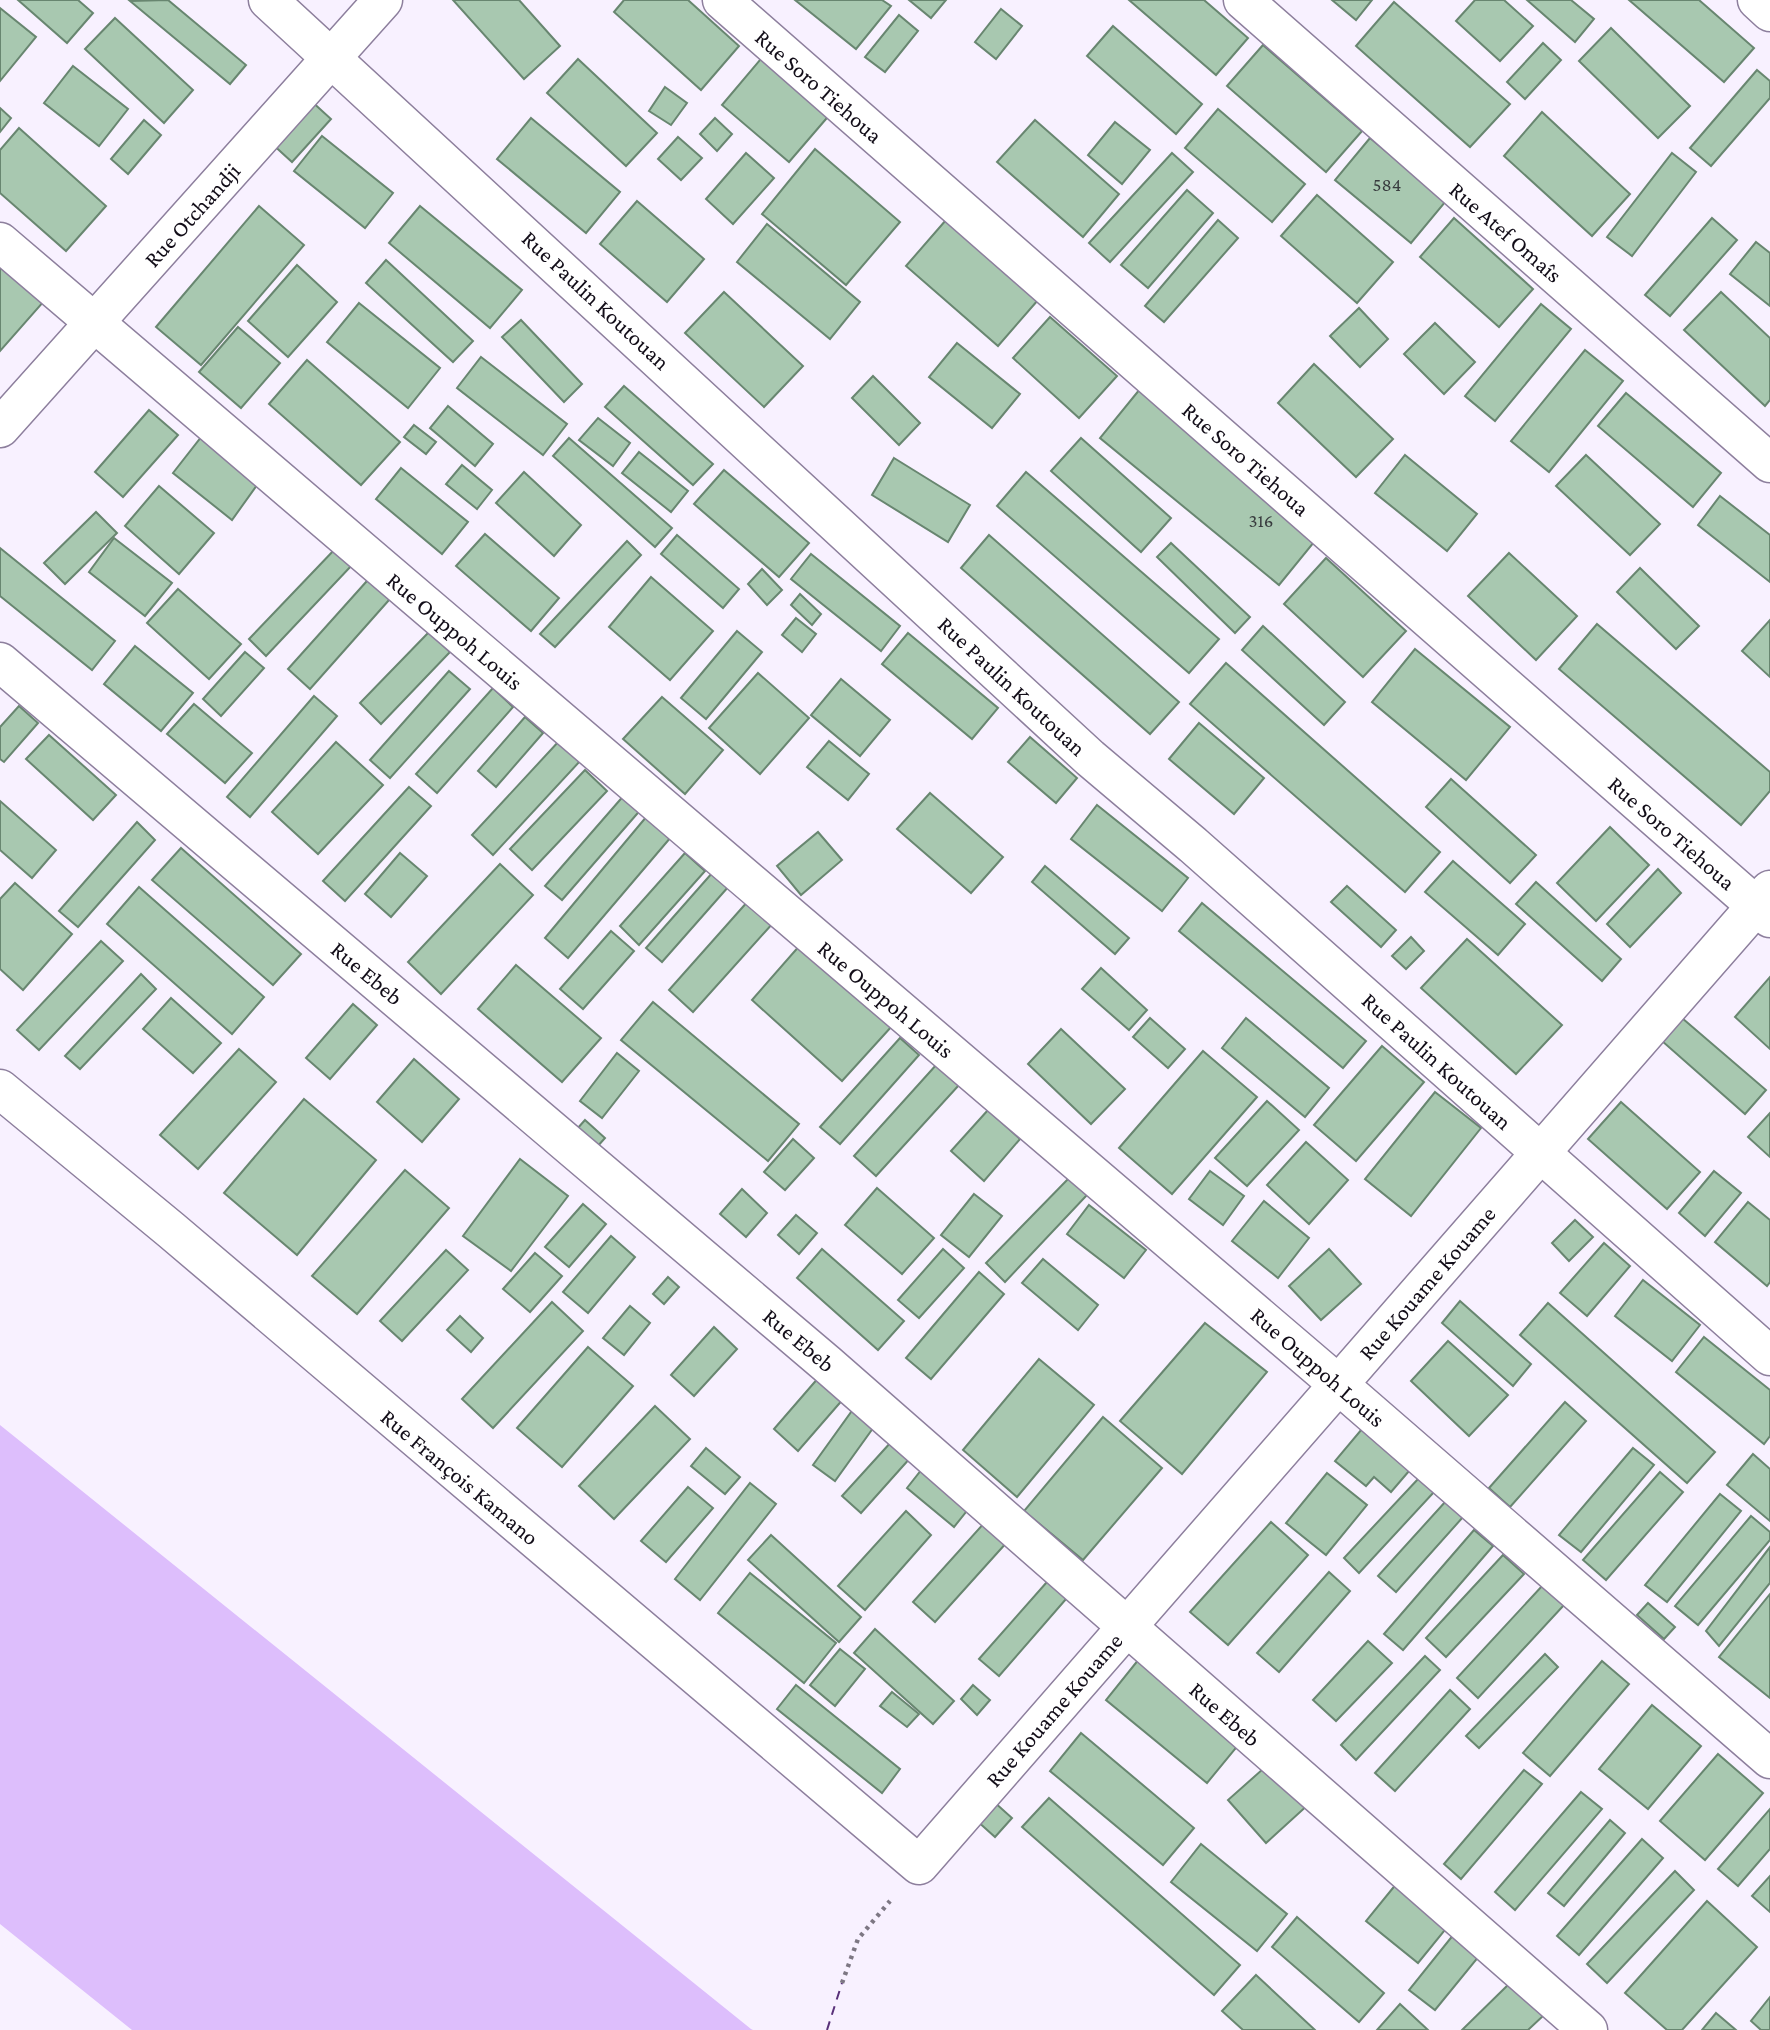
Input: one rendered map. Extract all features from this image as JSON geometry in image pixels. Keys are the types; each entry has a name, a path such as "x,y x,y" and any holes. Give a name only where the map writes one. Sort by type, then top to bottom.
{"street":[{"name":"Rue Paulin Koutouan","path":"268,0 334,58 1090,758 1770,1356"},
{"name":"Rue Otchandji","path":"0,428 334,58 383,0"},
{"name":"Rue Soro Tiehoua","path":"722,0 1765,905"},
{"name":"Rue Atef Omaîs","path":"1243,0 1770,463"},
{"path":"1757,0 1770,12"},
{"name":"Rue Ouppoh Louis","path":"0,242 1339,1385 1770,1759"},
{"name":"Rue Ebeb","path":"0,662 827,1364 1588,2030"},
{"name":"Rue Kouame Kouame","path":"919,1865 1540,1152 1765,905"},
{"name":"Rue François Kamano","path":"0,1089 172,1230 919,1865"}],"path":[{"path":"842,1983 858,1939 919,1865"}],"shaded area":[{"path":"0,1425 753,2030 132,2030 0,1924"}],"building":[{"path":"18,0 78,0 93,13 67,43"},
{"path":"168,0 246,65 230,84 130,1"},
{"path":"453,0 519,0 560,46 524,79"},
{"path":"624,0 688,0 739,46 701,90 614,12"},
{"path":"795,0 882,0 891,6 856,49"},
{"path":"909,0 946,0 931,18"},
{"path":"1129,0 1204,0 1248,38 1216,75"},
{"path":"1332,0 1372,0 1356,20"},
{"path":"1475,0 1504,0 1533,26 1500,61 1456,21"},
{"path":"1527,0 1571,0 1594,19 1575,42"},
{"path":"1629,0 1699,0 1754,48 1724,82"},
{"path":"1394,2 1510,104 1470,147 1356,46"},
{"path":"0,8 36,37 0,81"},
{"path":"1001,9 1022,26 996,59 975,42"},
{"path":"899,15 918,31 885,72 865,57"},
{"path":"115,18 193,90 164,123 85,49"},
{"path":"1113,26 1202,104 1176,134 1087,56"},
{"path":"1611,28 1690,106 1658,138 1579,61"},
{"path":"1543,43 1561,60 1525,99 1507,82"},
{"path":"1263,45 1362,131 1326,172 1227,86"},
{"path":"765,54 832,112 789,162 722,105"},
{"path":"578,59 657,133 626,166 547,93"},
{"path":"73,66 128,109 99,146 44,103"},
{"path":"1757,70 1770,81 1770,98 1711,166 1690,148"},
{"path":"665,87 687,103 671,125 649,111"},
{"path":"309,99 331,119 292,162 270,142"},
{"path":"0,108 11,118 0,132"},
{"path":"1218,109 1305,184 1272,222 1185,148"},
{"path":"1542,112 1630,194 1592,236 1504,156"},
{"path":"531,118 620,192 586,233 497,159"},
{"path":"715,118 732,134 717,151 700,134"},
{"path":"144,120 161,135 128,174 111,159"},
{"path":"1035,120 1119,194 1083,237 997,162"},
{"path":"1115,122 1150,150 1122,184 1088,155"},
{"path":"19,128 106,206 66,251 0,193 0,150"},
{"path":"322,136 393,193 365,228 294,171"},
{"path":"678,137 702,158 681,180 658,159"},
{"path":"1370,138 1446,201 1411,243 1335,180"},
{"path":"815,149 900,222 846,285 762,214"},
{"path":"746,153 774,178 733,224 706,199"},
{"path":"1172,153 1193,172 1110,262 1089,243"},
{"path":"1672,153 1696,172 1632,256 1607,237"},
{"path":"1187,190 1213,213 1148,288 1121,265"},
{"path":"1317,195 1393,262 1357,303 1281,236"},
{"path":"637,201 704,259 667,302 600,244"},
{"path":"259,206 304,245 201,365 156,327"},
{"path":"420,206 522,290 490,328 389,243"},
{"path":"1454,218 1533,289 1499,327 1420,257"},
{"path":"1712,218 1737,240 1670,316 1645,295"},
{"path":"946,220 1038,300 998,346 906,266"},
{"path":"1218,220 1238,238 1164,322 1145,306"},
{"path":"767,224 860,302 830,339 737,262"},
{"path":"1756,242 1770,253 1770,306 1730,274"},
{"path":"386,260 473,341 453,362 366,283"},
{"path":"297,265 337,302 288,357 248,321"},
{"path":"0,267 45,300 0,351"},
{"path":"724,292 803,366 764,407 685,333"},
{"path":"1721,292 1770,338 1770,400 1765,406 1684,330"},
{"path":"359,303 440,368 408,408 327,342"},
{"path":"1541,304 1571,329 1495,421 1465,396"},
{"path":"1359,308 1388,339 1360,367 1330,336"},
{"path":"1050,317 1117,376 1079,418 1013,358"},
{"path":"521,320 582,384 564,402 502,337"},
{"path":"1435,323 1475,362 1444,394 1404,354"},
{"path":"238,327 280,363 241,408 199,372"},
{"path":"957,343 1020,394 992,428 929,377"},
{"path":"1585,350 1623,381 1549,472 1511,441"},
{"path":"481,357 567,424 543,455 457,388"},
{"path":"307,360 400,442 361,485 269,404"},
{"path":"1314,364 1393,439 1356,477 1278,403"},
{"path":"873,376 920,423 899,445 852,398"},
{"path":"624,386 713,464 693,485 605,407"},
{"path":"1140,389 1319,536 1279,585 1100,438"},
{"path":"1626,393 1721,473 1693,507 1598,426"},
{"path":"448,406 493,444 475,466 430,428"},
{"path":"149,410 178,435 123,497 95,472"},
{"path":"598,418 630,443 613,466 579,440"},
{"path":"414,425 436,442 426,454 404,437"},
{"path":"202,436 260,481 232,520 173,473"},
{"path":"569,438 672,528 655,547 553,456"},
{"path":"1081,438 1171,518 1141,552 1051,471"},
{"path":"639,452 688,491 671,512 622,473"},
{"path":"1405,455 1477,514 1447,551 1375,493"},
{"path":"1586,455 1660,524 1630,555 1556,486"},
{"path":"894,458 970,505 948,542 872,495"},
{"path":"462,465 492,490 477,509 446,484"},
{"path":"401,468 468,522 442,554 376,499"},
{"path":"724,470 809,543 779,577 694,504"},
{"path":"524,472 581,525 554,556 496,503"},
{"path":"1026,472 1219,639 1189,673 997,506"},
{"path":"159,486 214,533 179,574 125,526"},
{"path":"1720,496 1770,535 1770,582 1698,525"},
{"path":"96,512 117,533 65,584 44,563"},
{"path":"485,534 559,598 531,631 456,566"},
{"path":"677,535 739,589 723,608 661,554"},
{"path":"989,535 1179,702 1150,734 961,568"},
{"path":"114,538 172,583 145,616 89,572"},
{"path":"627,541 641,555 555,647 540,634"},
{"path":"1171,543 1250,617 1235,633 1157,557"},
{"path":"0,548 115,641 92,670 0,596"},
{"path":"336,548 353,564 266,656 249,639"},
{"path":"1509,553 1577,616 1536,660 1468,596"},
{"path":"811,554 900,626 881,651 791,579"},
{"path":"1326,558 1406,631 1363,677 1284,604"},
{"path":"1640,568 1699,626 1676,649 1617,592"},
{"path":"762,569 782,590 767,605 748,584"},
{"path":"375,572 397,591 310,689 288,669"},
{"path":"651,577 713,631 670,680 609,627"},
{"path":"178,589 241,644 209,679 147,623"},
{"path":"800,594 821,614 812,625 791,605"},
{"path":"796,618 816,634 802,652 782,635"},
{"path":"1770,620 1770,677 1742,651"},
{"path":"1597,624 1770,772 1770,791 1741,825 1559,669"},
{"path":"1263,626 1345,702 1324,725 1242,650"},
{"path":"737,631 762,652 706,719 681,698"},
{"path":"429,632 450,652 381,724 360,703"},
{"path":"908,633 998,708 972,739 882,664"},
{"path":"135,646 193,693 161,731 104,684"},
{"path":"1415,649 1510,727 1466,780 1372,702"},
{"path":"245,652 264,668 221,716 203,699"},
{"path":"1226,663 1440,852 1405,892 1190,704"},
{"path":"449,671 470,689 390,778 370,760"},
{"path":"758,673 809,718 760,774 709,728"},
{"path":"841,679 890,720 860,756 811,715"},
{"path":"493,688 513,707 437,793 416,774"},
{"path":"314,696 337,716 250,817 227,797"},
{"path":"662,697 723,750 685,794 623,739"},
{"path":"194,704 252,753 225,783 167,734"},
{"path":"19,706 38,723 4,762 0,759 0,727"},
{"path":"525,717 543,733 496,787 478,771"},
{"path":"1199,723 1264,778 1234,814 1169,759"},
{"path":"49,735 116,795 93,820 26,759"},
{"path":"1030,737 1077,778 1056,803 1008,762"},
{"path":"560,740 581,760 493,855 472,835"},
{"path":"829,741 869,774 848,800 807,767"},
{"path":"336,742 383,785 318,854 272,812"},
{"path":"585,770 607,791 532,870 510,849"},
{"path":"1451,779 1536,855 1510,883 1426,807"},
{"path":"409,787 431,806 345,901 323,881"},
{"path":"626,793 643,807 562,900 545,886"},
{"path":"930,793 1003,857 971,893 897,829"},
{"path":"0,801 56,850 32,878 0,850"},
{"path":"1097,805 1188,878 1162,911 1071,839"},
{"path":"647,816 671,837 568,958 545,938"},
{"path":"137,822 155,840 78,927 59,911"},
{"path":"1610,827 1649,865 1596,921 1557,883"},
{"path":"818,832 842,860 801,895 777,866"},
{"path":"181,848 301,954 273,985 152,880"},
{"path":"400,853 427,876 391,917 365,894"},
{"path":"685,853 705,871 639,945 620,926"},
{"path":"1453,861 1525,924 1498,955 1425,892"},
{"path":"500,864 533,895 441,994 408,962"},
{"path":"1045,866 1129,938 1115,954 1032,882"},
{"path":"1658,869 1681,893 1630,947 1607,924"},
{"path":"713,872 729,886 662,962 646,948"},
{"path":"1536,882 1621,959 1602,981 1516,904"},
{"path":"15,883 72,934 23,990 0,969 0,899"},
{"path":"1347,886 1396,930 1381,947 1331,902"},
{"path":"139,887 264,997 232,1034 107,924"},
{"path":"749,900 774,922 693,1012 669,990"},
{"path":"1202,903 1366,1041 1343,1068 1179,931"},
{"path":"611,931 634,951 583,1009 560,989"},
{"path":"1411,937 1424,951 1406,969 1392,956"},
{"path":"1467,939 1562,1025 1516,1074 1421,988"},
{"path":"101,941 123,961 39,1050 17,1030"},
{"path":"801,944 892,1026 842,1081 752,1000"},
{"path":"516,965 601,1038 562,1082 478,1009"},
{"path":"1101,968 1147,1010 1129,1030 1082,989"},
{"path":"141,974 156,989 80,1069 65,1056"},
{"path":"1770,977 1770,1049 1735,1017"},
{"path":"171,998 221,1043 193,1073 143,1029"},
{"path":"653,1002 799,1124 768,1161 621,1040"},
{"path":"353,1004 377,1025 330,1079 306,1058"},
{"path":"1150,1018 1185,1049 1168,1068 1133,1037"},
{"path":"1246,1018 1329,1088 1305,1117 1222,1048"},
{"path":"1682,1018 1766,1090 1745,1114 1662,1041"},
{"path":"1061,1029 1125,1089 1091,1124 1028,1064"},
{"path":"900,1038 919,1055 840,1144 820,1127"},
{"path":"1382,1046 1424,1082 1356,1161 1314,1125"},
{"path":"239,1049 276,1082 198,1169 160,1135"},
{"path":"1203,1051 1257,1097 1172,1194 1119,1148"},
{"path":"617,1053 639,1071 602,1118 580,1101"},
{"path":"414,1059 459,1099 422,1142 377,1102"},
{"path":"937,1064 959,1085 876,1176 854,1156"},
{"path":"1435,1092 1481,1128 1411,1216 1365,1179"},
{"path":"304,1099 376,1160 297,1255 224,1193"},
{"path":"1267,1101 1299,1130 1247,1186 1215,1158"},
{"path":"1621,1102 1700,1172 1667,1209 1588,1139"},
{"path":"988,1110 1020,1139 984,1181 951,1151"},
{"path":"1770,1113 1770,1157 1748,1137"},
{"path":"585,1120 605,1138 588,1157 568,1139"},
{"path":"793,1139 814,1158 785,1190 764,1172"},
{"path":"1306,1142 1348,1180 1309,1224 1267,1185"},
{"path":"520,1159 568,1196 511,1271 463,1236"},
{"path":"405,1170 449,1208 357,1314 312,1276"},
{"path":"1210,1171 1244,1196 1223,1225 1189,1199"},
{"path":"1714,1171 1741,1193 1705,1236 1679,1213"},
{"path":"1070,1177 1087,1195 1005,1282 986,1263"},
{"path":"877,1188 934,1238 902,1274 845,1225"},
{"path":"742,1189 767,1213 746,1237 720,1214"},
{"path":"974,1194 1002,1216 969,1257 941,1235"},
{"path":"1264,1201 1309,1238 1278,1278 1232,1241"},
{"path":"1748,1202 1770,1220 1770,1282 1767,1286 1715,1242"},
{"path":"583,1204 606,1224 569,1267 545,1247"},
{"path":"1089,1205 1146,1250 1124,1278 1067,1234"},
{"path":"796,1215 817,1233 799,1254 778,1235"},
{"path":"1575,1220 1593,1237 1569,1261 1552,1243"},
{"path":"611,1236 635,1257 588,1313 563,1292"},
{"path":"1604,1243 1630,1266 1587,1316 1560,1293"},
{"path":"822,1249 904,1321 878,1350 797,1278"},
{"path":"943,1249 964,1268 919,1318 898,1300"},
{"path":"1329,1249 1361,1284 1321,1320 1289,1286"},
{"path":"446,1250 468,1270 402,1341 380,1321"},
{"path":"535,1253 562,1276 530,1312 503,1289"},
{"path":"1043,1259 1098,1305 1078,1330 1022,1283"},
{"path":"979,1272 1004,1294 931,1379 906,1358"},
{"path":"668,1277 679,1287 664,1304 653,1294"},
{"path":"1643,1280 1700,1325 1672,1361 1615,1316"},
{"path":"1460,1301 1531,1364 1513,1386 1442,1323"},
{"path":"552,1302 583,1331 493,1428 462,1399"},
{"path":"1548,1303 1715,1452 1687,1483 1520,1335"},
{"path":"630,1306 650,1323 624,1355 603,1338"},
{"path":"460,1316 483,1338 471,1352 447,1330"},
{"path":"1205,1323 1267,1372 1182,1474 1120,1421"},
{"path":"714,1327 737,1349 694,1396 671,1375"},
{"path":"1704,1337 1770,1390 1770,1436 1764,1444 1676,1372"},
{"path":"1448,1341 1508,1395 1469,1436 1411,1381"},
{"path":"588,1347 633,1386 562,1467 517,1428"},
{"path":"1039,1359 1094,1405 1017,1497 963,1450"},
{"path":"826,1369 851,1390 798,1451 774,1429"},
{"path":"1565,1402 1586,1421 1510,1507 1489,1488"},
{"path":"655,1406 690,1439 614,1519 579,1486"},
{"path":"854,1408 876,1424 835,1481 813,1465"},
{"path":"1103,1417 1162,1468 1083,1560 1024,1511"},
{"path":"1367,1423 1415,1464 1391,1492 1374,1477 1366,1486 1335,1461"},
{"path":"892,1441 911,1457 861,1513 842,1496"},
{"path":"706,1448 740,1477 725,1494 691,1466"},
{"path":"1633,1448 1654,1465 1581,1552 1559,1535"},
{"path":"1753,1454 1770,1469 1770,1521 1727,1485"},
{"path":"926,1464 974,1502 954,1527 907,1488"},
{"path":"1660,1472 1683,1492 1606,1580 1583,1560"},
{"path":"1327,1473 1367,1505 1326,1555 1286,1523"},
{"path":"1419,1478 1434,1492 1359,1573 1344,1558"},
{"path":"750,1483 776,1504 700,1600 675,1579"},
{"path":"688,1487 713,1508 666,1562 641,1541"},
{"path":"1720,1494 1741,1511 1667,1602 1645,1585"},
{"path":"1446,1501 1463,1517 1396,1592 1378,1576"},
{"path":"906,1511 931,1535 865,1610 838,1586"},
{"path":"1751,1516 1770,1532 1770,1540 1698,1625 1675,1606"},
{"path":"986,1521 1008,1541 935,1622 913,1602"},
{"path":"1271,1522 1308,1555 1228,1645 1190,1612"},
{"path":"1474,1530 1493,1546 1403,1650 1384,1634"},
{"path":"771,1535 861,1617 839,1642 748,1560"},
{"path":"1770,1547 1770,1583 1719,1646 1706,1631"},
{"path":"1503,1555 1524,1574 1446,1657 1426,1638"},
{"path":"1329,1572 1350,1591 1279,1672 1257,1653"},
{"path":"750,1573 836,1643 804,1683 718,1613"},
{"path":"1054,1574 1073,1591 999,1676 979,1659"},
{"path":"1543,1585 1564,1605 1478,1698 1457,1678"},
{"path":"1770,1594 1770,1698 1719,1657"},
{"path":"1648,1603 1675,1627 1664,1639 1637,1615"},
{"path":"875,1629 954,1701 933,1724 854,1653"},
{"path":"1368,1641 1392,1663 1336,1721 1313,1700"},
{"path":"840,1649 865,1669 835,1706 810,1685"},
{"path":"1545,1654 1558,1667 1479,1748 1466,1736"},
{"path":"1425,1656 1440,1670 1356,1760 1341,1745"},
{"path":"1139,1659 1240,1743 1207,1783 1106,1700"},
{"path":"1602,1661 1629,1684 1550,1776 1523,1753"},
{"path":"796,1685 900,1769 882,1793 777,1709"},
{"path":"973,1685 990,1700 977,1715 961,1699"},
{"path":"1450,1690 1470,1709 1395,1791 1375,1773"},
{"path":"892,1692 919,1714 907,1727 880,1706"},
{"path":"1652,1705 1701,1746 1648,1809 1599,1769"},
{"path":"1081,1733 1194,1828 1163,1865 1050,1771"},
{"path":"1718,1754 1763,1793 1705,1860 1660,1821"},
{"path":"1272,1761 1310,1803 1266,1843 1228,1800"},
{"path":"1524,1770 1542,1784 1461,1879 1444,1864"},
{"path":"1581,1792 1602,1809 1515,1910 1495,1892"},
{"path":"1049,1798 1240,1965 1214,1995 1022,1827"},
{"path":"993,1801 1012,1818 995,1837 976,1820"},
{"path":"1770,1809 1770,1849 1738,1886 1718,1869"},
{"path":"1610,1820 1625,1833 1564,1906 1548,1893"},
{"path":"1642,1839 1663,1858 1579,1955 1557,1936"},
{"path":"1201,1844 1287,1914 1257,1951 1171,1882"},
{"path":"1675,1871 1694,1890 1607,1983 1587,1964"},
{"path":"1770,1876 1770,1912 1752,1896"},
{"path":"1397,1883 1449,1925 1418,1963 1366,1921"},
{"path":"1707,1901 1757,1947 1682,2030 1667,2030 1625,1993"},
{"path":"1297,1917 1384,1993 1359,2022 1272,1947"},
{"path":"1454,1934 1480,1955 1435,2010 1409,1990"},
{"path":"1256,1975 1315,2030 1243,2030 1222,2011"},
{"path":"1512,1981 1544,2015 1528,2030 1462,2030"},
{"path":"1770,1997 1770,2030 1761,2030 1751,2021"},
{"path":"1400,2004 1428,2030 1377,2030"},
{"path":"1716,2013 1736,2030 1702,2030"}],"ferry route":[{"path":"827,2030 842,1983"}]}
